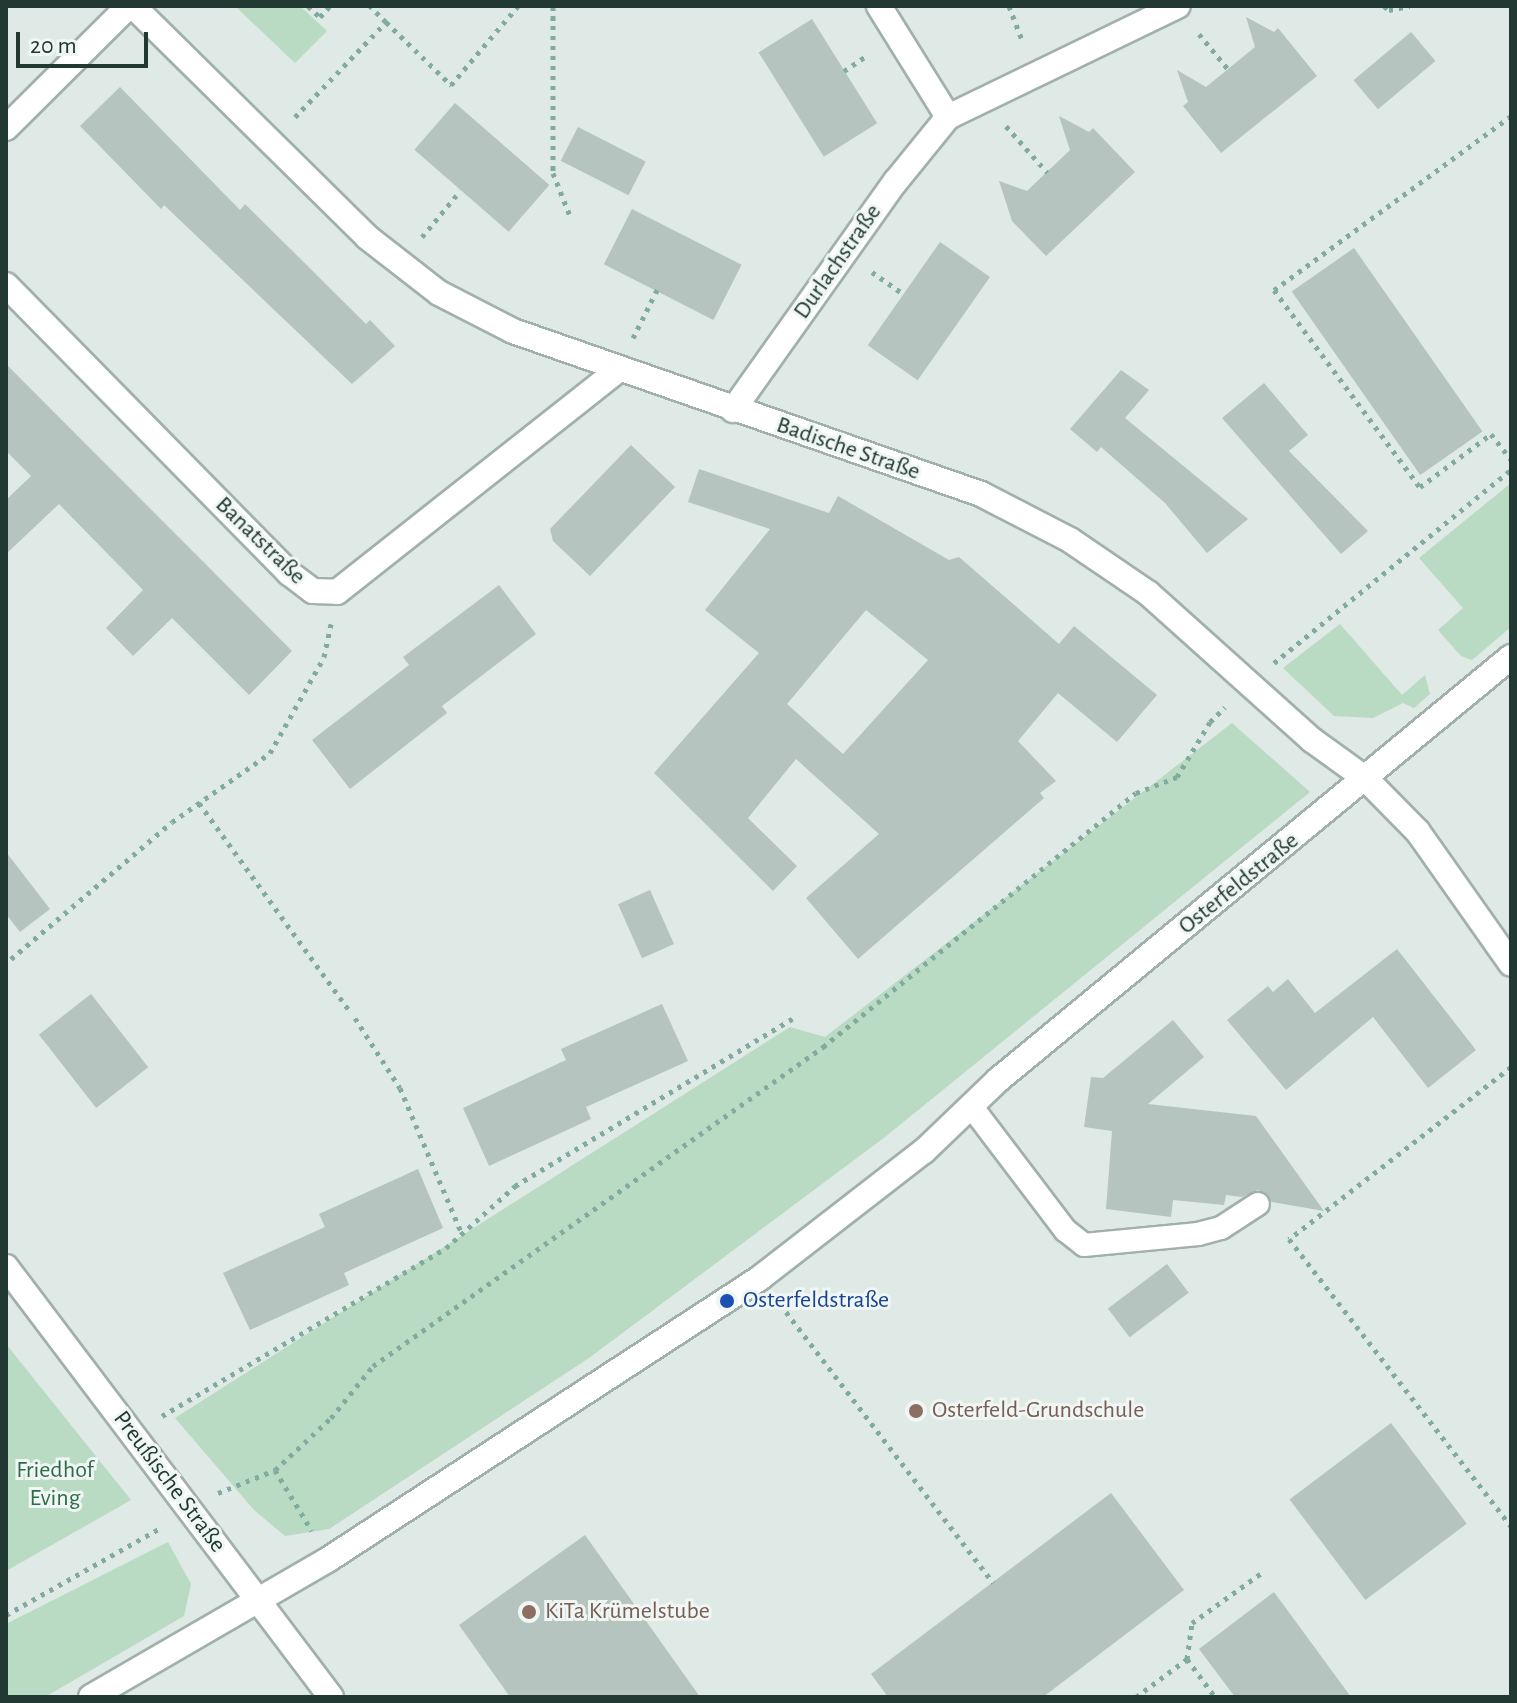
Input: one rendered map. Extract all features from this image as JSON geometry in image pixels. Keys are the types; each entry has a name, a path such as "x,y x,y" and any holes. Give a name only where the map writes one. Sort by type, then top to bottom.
{"street":[{"path":"6,128 131,6"},
{"name":"Badische Straße","path":"131,6 367,237 439,293 513,331 618,370 981,494 1057,533 1148,593 1252,681 1312,740 1366,779 1427,843 1511,964"},
{"path":"879,6 948,117"},
{"name":"Durlachstraße","path":"733,410 896,181 948,117 1183,14"},
{"name":"Banatstraße","path":"6,285 289,573 313,591 337,592 618,370"},
{"name":"Osterfeldstraße","path":"91,1697 260,1602 727,1301 873,1192 971,1106 1511,657"},
{"name":"Preußische Straße","path":"6,1267 331,1697"}],"lane":[{"path":"971,1106 1065,1230 1084,1245 1198,1234 1221,1228 1258,1204"}],"path":[{"path":"308,6 318,19 330,6"},
{"path":"370,6 451,85 518,6"},
{"path":"553,6 553,173 570,216"},
{"path":"1384,6 1389,10 1410,6"},
{"path":"1183,14 1228,69"},
{"path":"295,117 386,22"},
{"path":"844,71 879,48"},
{"path":"1511,116 1274,290 1420,487 1491,434 1511,460"},
{"path":"1001,121 1047,172"},
{"path":"421,238 460,191"},
{"path":"633,339 657,290"},
{"path":"6,1615 223,1490 275,1470 331,1418 373,1366 823,1047 1136,793 1177,777 1210,722 1252,681 1511,470"},
{"path":"11,959 199,803 270,753 324,657 337,592"},
{"path":"199,803 294,927 349,1010"},
{"path":"134,1435 462,1234 515,1186 795,1017"},
{"path":"355,1018 400,1088 462,1234"},
{"path":"1511,1067 1289,1239 1511,1526"},
{"path":"797,1325 993,1583"},
{"path":"275,1470 329,1559"},
{"path":"1215,1697 1187,1659 1192,1623 1264,1571"},
{"path":"1136,1697 1187,1659"}],"green space":[{"path":"235,6 300,6 327,31 295,63"},
{"path":"1511,483 1511,627 1472,660 1461,656 1438,630 1463,608 1419,558"},
{"path":"1340,624 1402,695 1425,675 1430,694 1414,708 1403,703 1373,718 1334,716 1283,668"},
{"path":"1232,723 1310,792 885,1137 589,1358 329,1529 285,1536 254,1510 175,1418 790,1027 825,1037"},
{"name":"Friedhof Eving","path":"6,1344 131,1500 6,1571"},
{"path":"168,1542 191,1584 184,1616 45,1697 6,1697 6,1624"}],"building":[{"path":"1246,17 1274,32 1278,28 1317,76 1221,153 1183,106 1188,102 1177,70 1206,87 1255,47"},
{"path":"812,19 877,123 824,157 759,52"},
{"path":"1411,32 1435,61 1378,109 1354,80"},
{"path":"120,87 240,210 245,204 366,324 370,320 395,346 352,384 164,205 161,209 80,126"},
{"path":"455,103 549,185 509,232 414,150"},
{"path":"1059,116 1089,132 1093,128 1135,172 1046,256 1012,221 999,181 1027,191 1070,150"},
{"path":"578,127 646,162 628,195 561,161"},
{"path":"632,209 742,265 713,320 604,264"},
{"path":"940,242 990,277 918,380 868,345"},
{"path":"1354,248 1482,431 1420,475 1292,292"},
{"path":"6,364 292,651 249,695 172,618 133,656 106,628 143,590 59,504 6,554 6,500 31,476 6,451"},
{"path":"1121,370 1149,390 1125,418 1248,519 1207,553 1165,503 1101,447 1097,452 1070,429"},
{"path":"1264,383 1308,435 1289,451 1368,531 1341,554 1222,418"},
{"path":"631,445 675,487 590,576 553,541 550,529"},
{"path":"699,469 829,513 838,496 949,560 959,557 1059,644 1074,626 1157,695 1117,742 1058,693 1018,741 1056,781 1040,793 1044,798 858,959 806,898 879,834 796,759 748,818 797,866 773,891 654,773 759,653 705,610 770,529 688,502","holes":["866,610 928,660 843,754 787,704"]},
{"path":"499,585 536,634 442,706 447,713 350,789 312,740 409,665 403,657"},
{"path":"6,852 50,909 20,932 6,914"},
{"path":"650,890 674,944 642,958 618,904"},
{"path":"1397,949 1476,1050 1428,1088 1373,1017 1286,1090 1227,1020 1268,986 1273,992 1288,979 1315,1013"},
{"path":"91,994 148,1067 96,1108 39,1035"},
{"path":"662,1004 688,1061 586,1107 591,1119 489,1166 463,1108 566,1060 561,1049"},
{"path":"1173,1020 1204,1057 1148,1104 1256,1116 1324,1211 1272,1202 1258,1190 1242,1197 1226,1195 1224,1205 1173,1200 1171,1217 1106,1209 1112,1131 1084,1127 1091,1077 1103,1078"},
{"path":"418,1169 443,1228 344,1273 349,1285 250,1330 223,1273 325,1227 319,1214"},
{"path":"1167,1264 1189,1293 1130,1337 1108,1309"},
{"path":"1391,1423 1467,1524 1365,1600 1290,1499"},
{"path":"1111,1493 1184,1590 1043,1697 888,1697 871,1674"},
{"path":"585,1535 700,1697 510,1697 459,1625"},
{"path":"1274,1592 1351,1697 1235,1697 1199,1649"}],"place":[{"name":"Osterfeldstraße","path":"727,1301"},
{"name":"Osterfeld-Grundschule","path":"916,1411"},
{"name":"KiTa Krümelstube","path":"529,1612"}]}
